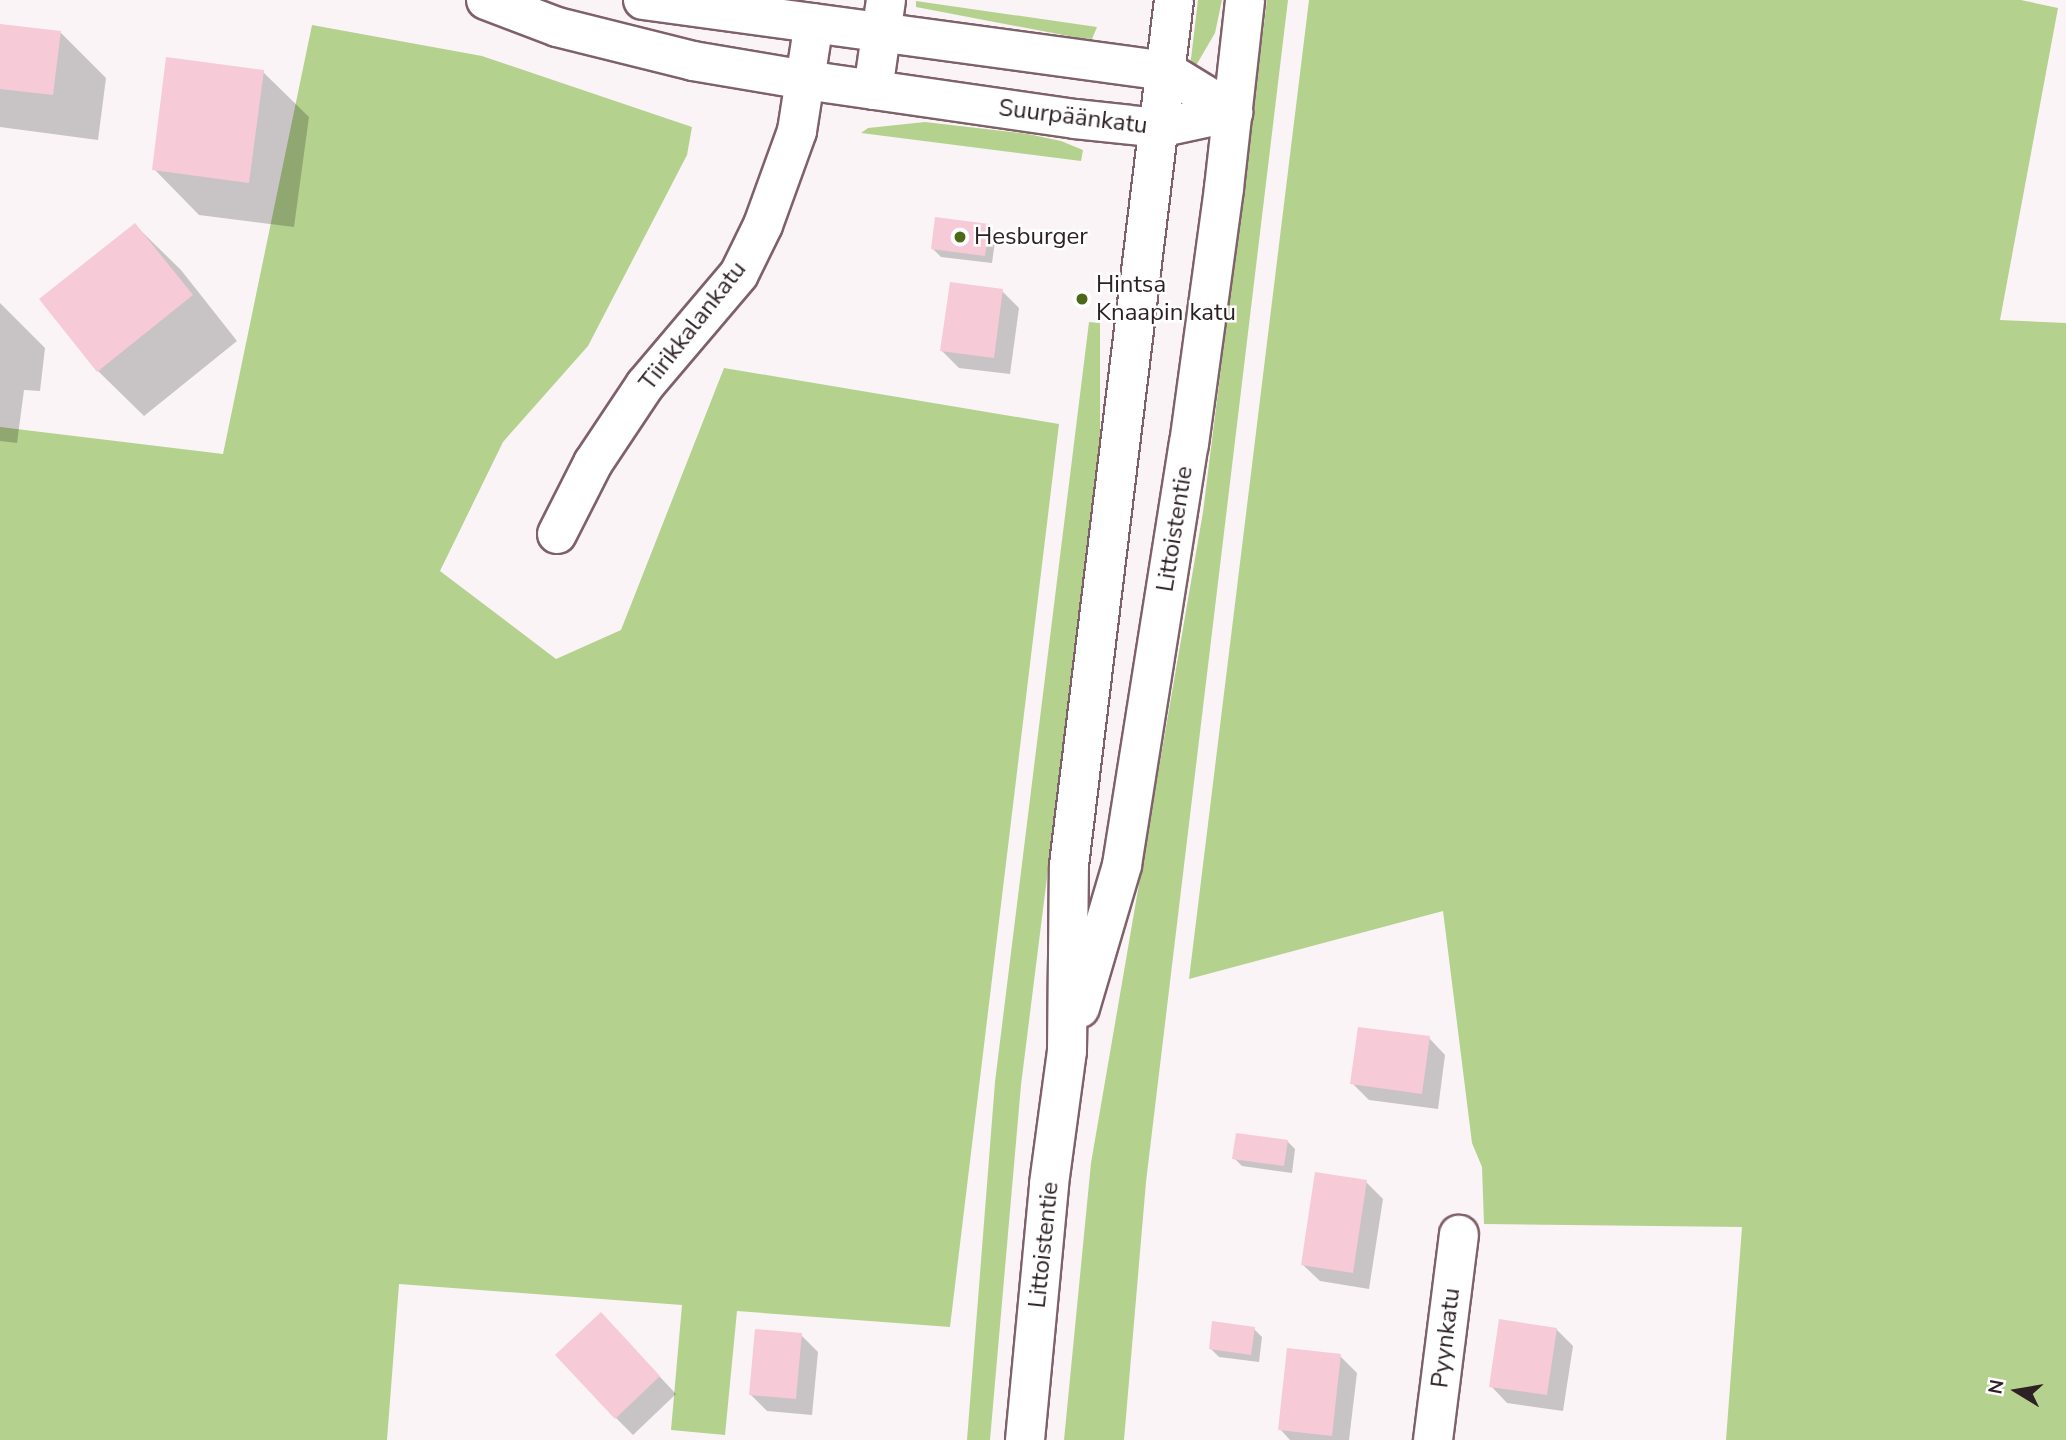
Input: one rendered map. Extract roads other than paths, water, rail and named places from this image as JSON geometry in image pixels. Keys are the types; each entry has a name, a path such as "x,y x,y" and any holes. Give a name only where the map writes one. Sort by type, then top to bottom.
{"main road":[{"name":"Suurpäänkatu","path":"486,0 557,27 693,61 805,80 1075,119 1159,128 1233,112"},
{"path":"643,0 814,23 884,16 1166,71 1233,112"},
{"name":"Littoistentie","path":"1025,1440 1049,1184 1067,1051 1069,865 1174,0"},
{"name":"Littoistentie","path":"1067,1051 1122,865 1189,444 1233,112 1245,0"},
{"path":"873,90 884,16"},
{"name":"Tiirikkalankatu","path":"557,534 593,463 645,385 739,274 764,225 797,131 814,23"},
{"name":"Pyynkatu","path":"1433,1440 1459,1236"}],"place":[{"name":"Hesburger","path":"960,237"},
{"name":"Hintsa Knaapin katu","path":"1082,299"}]}
